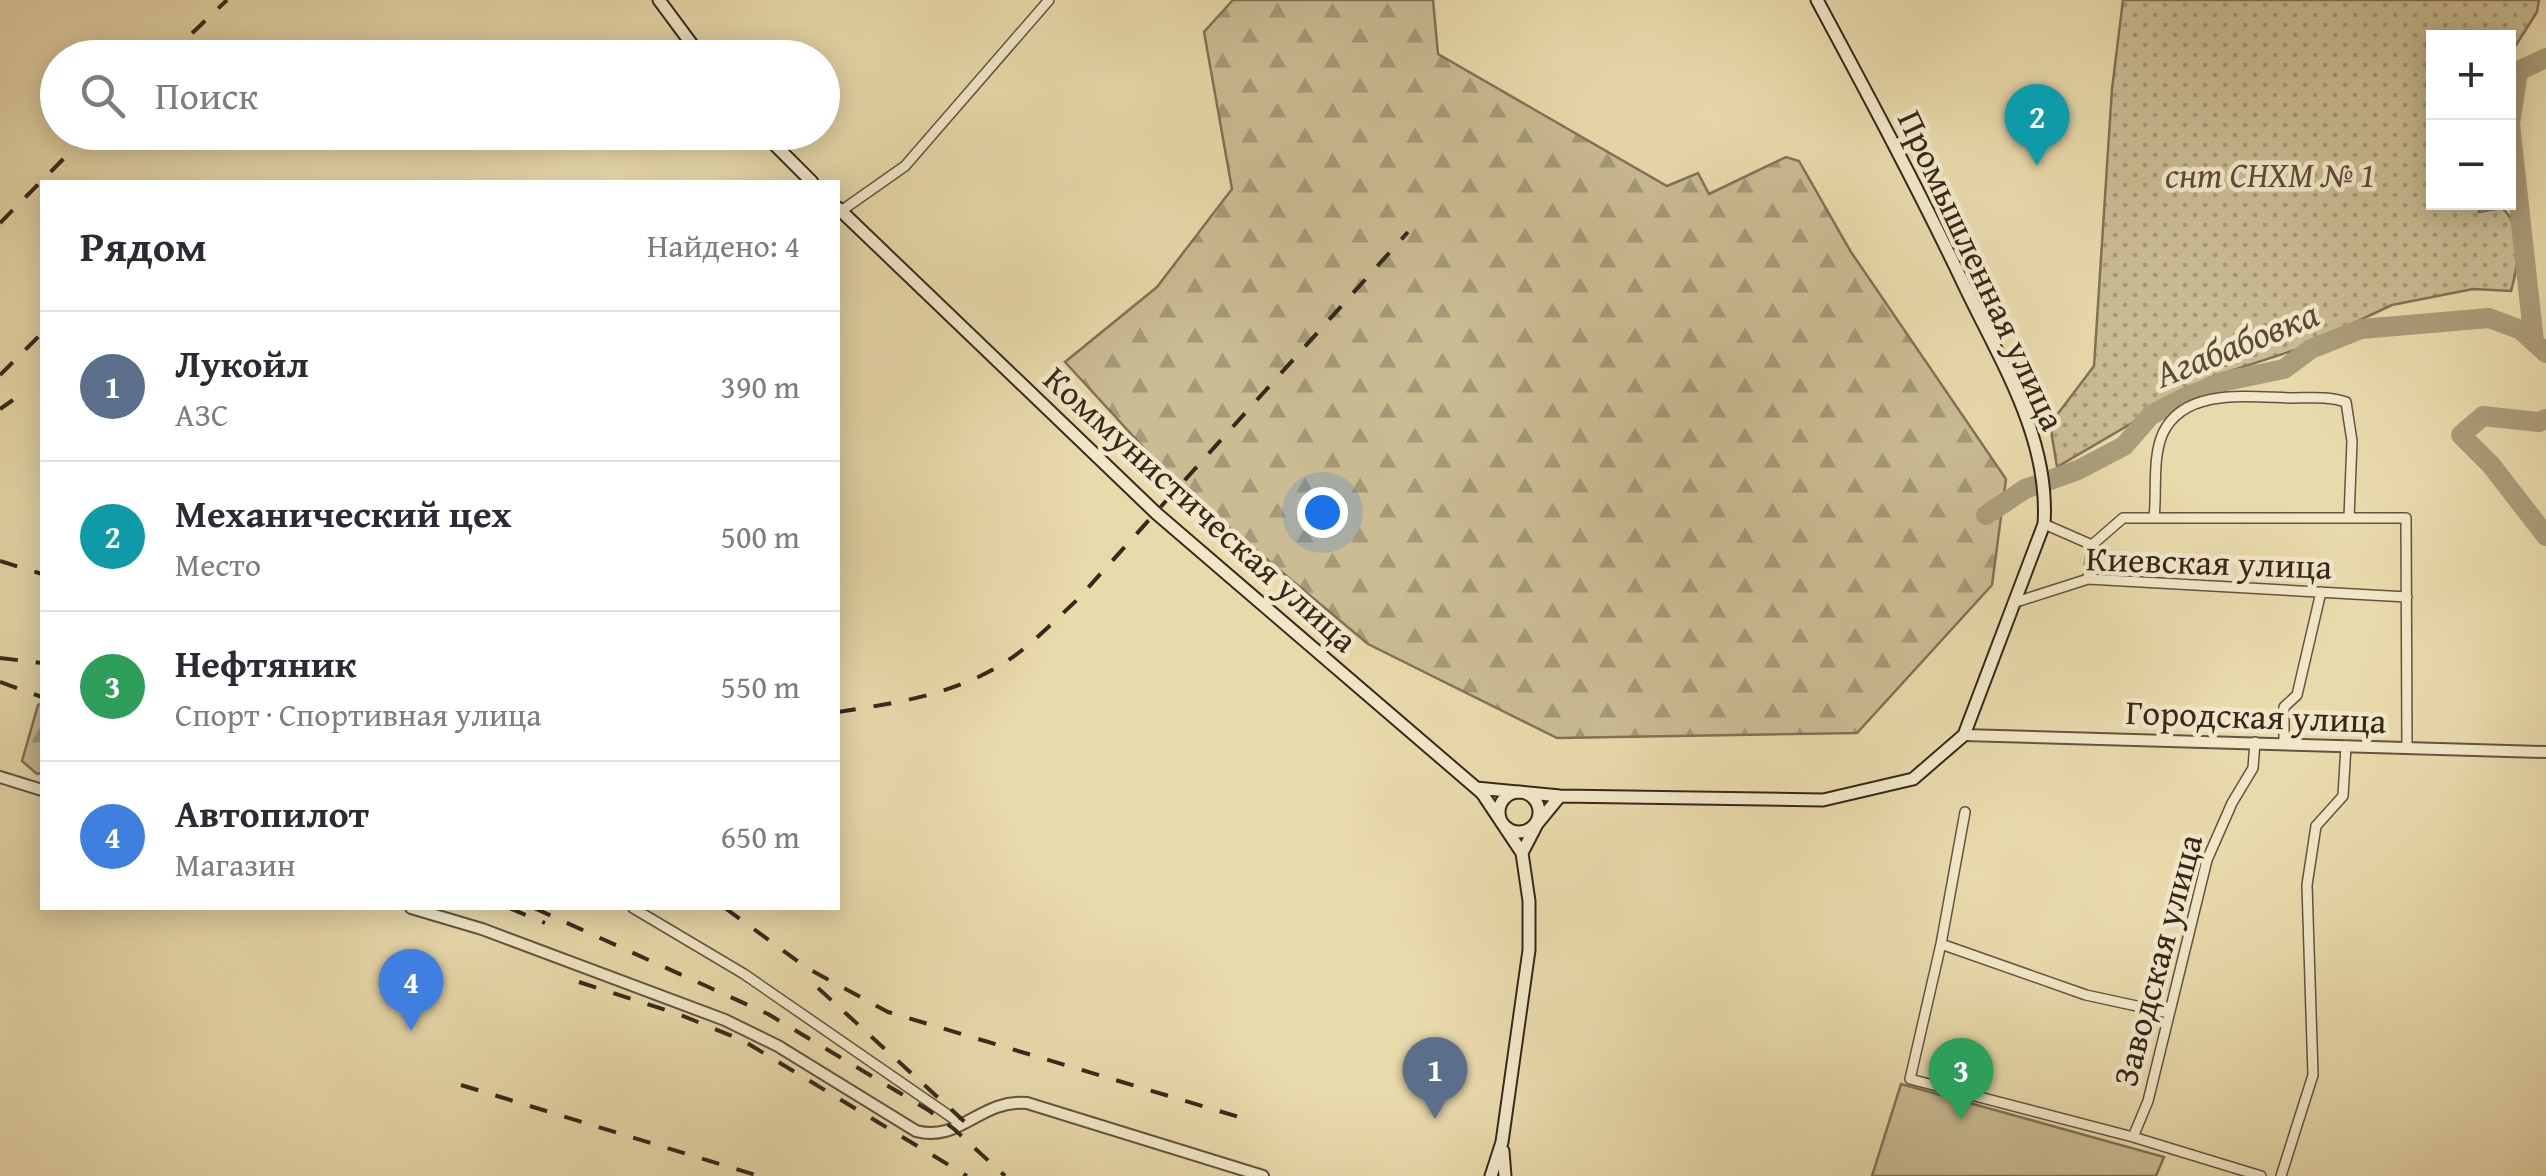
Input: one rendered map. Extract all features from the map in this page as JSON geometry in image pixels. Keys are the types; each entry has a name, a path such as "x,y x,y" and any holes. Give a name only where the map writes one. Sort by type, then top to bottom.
{"main road":[{"path":"659,0 689,40"},
{"name":"Промышленная улица","path":"1560,796 1822,800 1913,779 1964,734 2044,524 2042,467 2020,402 1936,227 1817,0"},
{"path":"780,150 810,180"},
{"name":"Коммунистическая улица","path":"840,211 1170,526 1476,788 1522,854"},
{"path":"1476,788 1560,796"},
{"path":"1522,792 1530,796 1538,806 1536,824 1518,832 1502,822 1502,803 1511,794 1522,792"},
{"path":"1491,1176 1502,1142 1529,950 1529,900 1522,854 1536,824 1560,796"},
{"path":"1502,1142 1505,1176"}],"street":[{"path":"840,209 905,166 1050,0"},
{"path":"2154,518 2158,446 2171,420 2201,402 2233,397 2331,398 2346,402 2352,441 2349,518"},
{"path":"2088,579 2092,545 2123,518 2406,518 2406,748"},
{"path":"2044,524 2092,545"},
{"name":"Киевская улица","path":"2013,603 2088,579 2407,597"},
{"path":"2284,744 2284,707 2298,694 2321,592"},
{"name":"Городская улица","path":"1964,734 2546,752"},
{"name":"Заводская улица","path":"2133,1136 2148,1101 2207,860 2252,768 2255,742"},
{"path":"2281,1176 2313,1075 2307,885 2316,826 2343,796 2346,746"},
{"path":"0,777 40,789"},
{"path":"1966,812 1910,1078 2133,1136 2261,1176"},
{"path":"417,910 482,929 736,1024 928,1134 945,1132 996,1105 1027,1103 1263,1176"},
{"path":"637,910 744,974 954,1119"},
{"path":"1941,944 2086,994 2169,1013"}],"green space":[{"path":"1233,0 1433,0 1438,54 1667,186 1698,173 1709,194 1786,157 1799,161 1851,252 2006,479 1992,585 1857,733 1557,738 1368,644 1179,486 1065,362 1157,287 1232,189 1204,32"},
{"name":"снт СНХМ № 1","path":"2123,0 2539,0 2537,12 2516,45 2516,30 2426,30 2426,210 2504,210 2514,226 2518,247 2511,291 2473,289 2392,305 2298,349 2209,378 2057,467 2050,424 2094,366 2112,89"},
{"path":"38,705 40,773 37,774 22,761"},
{"path":"1901,1084 2164,1157 2156,1176 1872,1176"}],"waterway":[{"path":"2546,58 2518,71 2510,124 2534,342 2546,353"},
{"name":"Агабабовка","path":"1986,515 2025,489 2078,470 2124,446 2151,415 2186,397 2226,381 2284,369 2311,349 2361,329 2489,318 2521,330 2534,342"},
{"path":"2546,419 2539,422 2483,416 2461,435 2491,465 2546,536"}],"railway":[{"path":"185,40 227,0"},
{"path":"43,180 72,150"},
{"path":"0,223 40,183"},
{"path":"840,712 957,686 994,669 1027,646 1077,600 1408,232"},
{"path":"0,375 40,335"},
{"path":"0,409 13,400"},
{"path":"0,561 40,573"},
{"path":"0,658 40,663"},
{"path":"0,682 40,696"},
{"path":"514,910 545,923"},
{"path":"538,910 768,1014 928,1110 1005,1176"},
{"path":"728,910 807,968 888,1012 1239,1117"},
{"path":"579,982 678,1014 742,1040 967,1176"},
{"path":"818,988 966,1123"},
{"path":"461,1085 759,1176"}],"place":[{"name":"Механический цех","path":"2037,166"},
{"name":"Автопилот","path":"411,1031"},
{"name":"Лукойл","path":"1435,1119"},
{"name":"Нефтяник","path":"1961,1120"}]}
